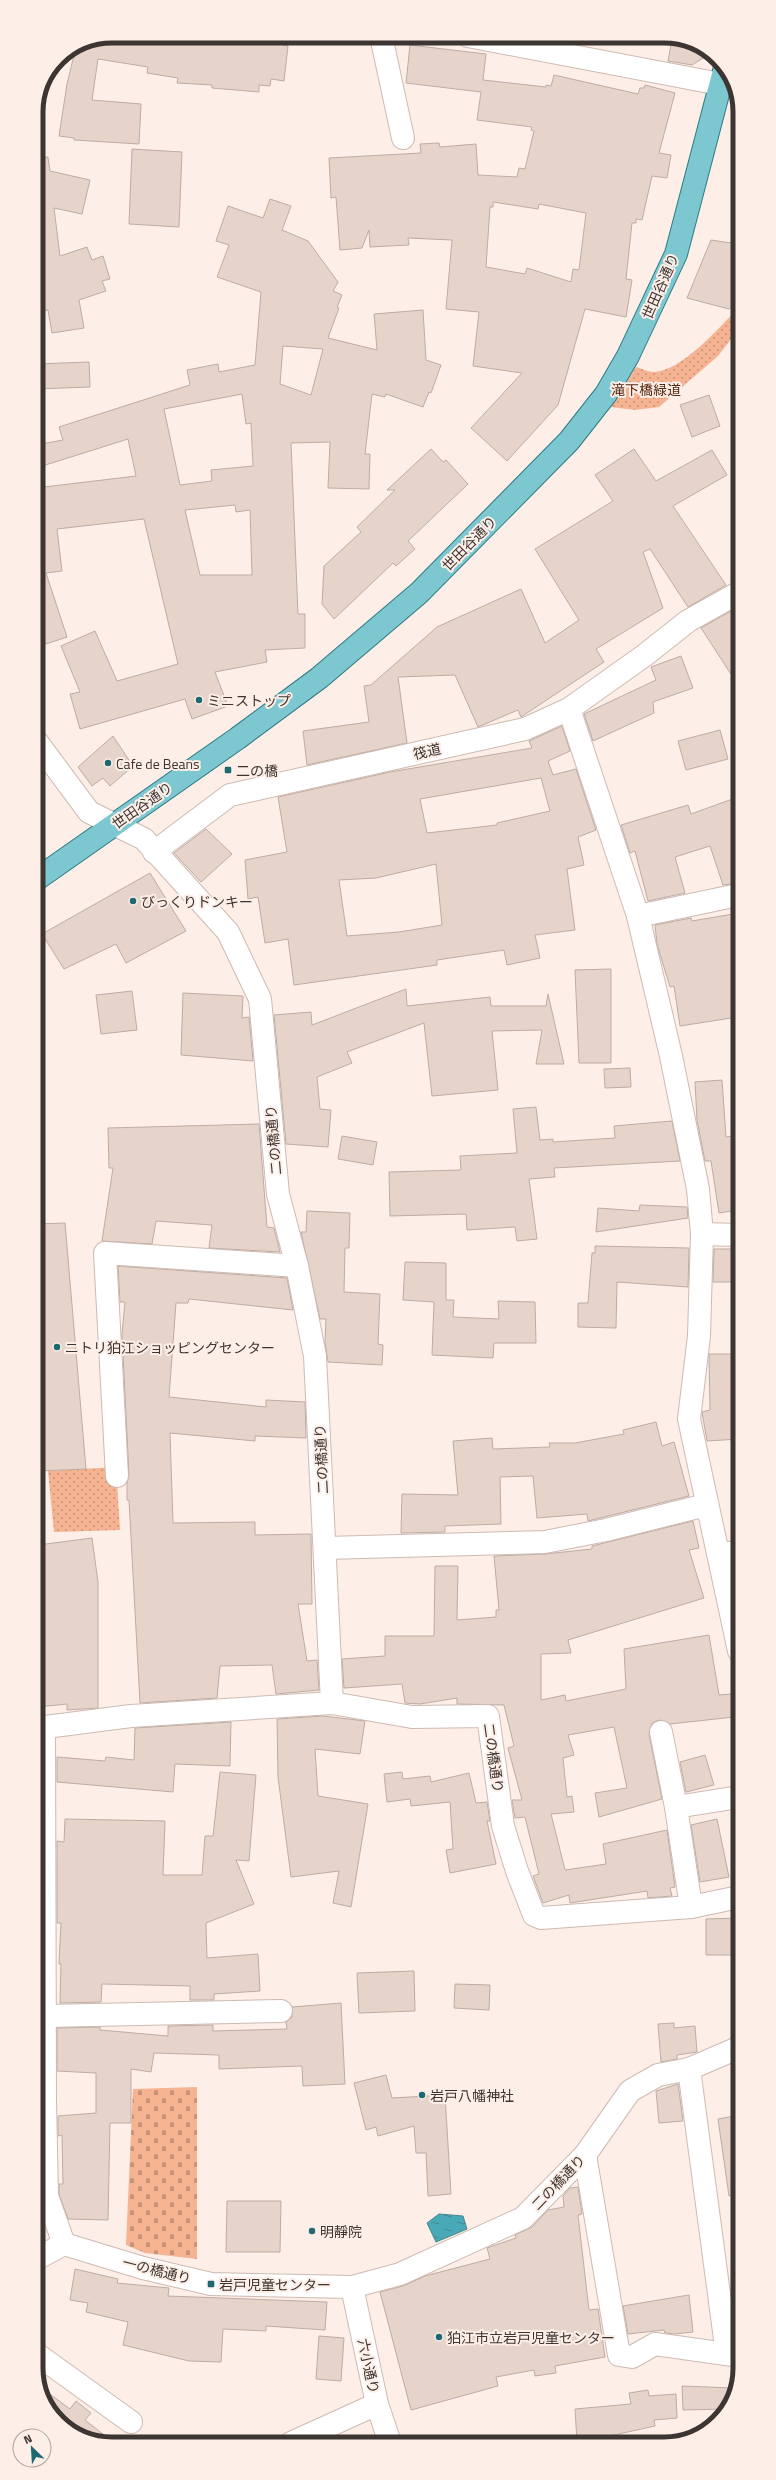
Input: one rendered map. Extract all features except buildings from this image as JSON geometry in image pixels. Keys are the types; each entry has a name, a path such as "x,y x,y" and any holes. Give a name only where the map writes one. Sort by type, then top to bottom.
{"main road":[{"name":"世田谷通り","path":"43,875 320,678 407,603 524,488 569,441 591,415 606,394 628,356 676,254 722,77"}],"street":[{"path":"383,43 403,138"},
{"path":"535,43 722,77"},
{"name":"筏道","path":"154,852 230,795 525,728 569,710 645,655 688,621 733,596"},
{"path":"569,710 638,916 673,1064 698,1189 702,1234 699,1336 689,1419 706,1505 729,1553 733,1593"},
{"name":"二の橋通り","path":"43,750 89,812 144,839 154,852 228,932 260,999 278,1194 297,1266 315,1356 326,1548 332,1703 412,1717 488,1716 503,1826 517,1871 534,1915 542,1918 691,1907 733,1898"},
{"path":"638,916 733,897"},
{"path":"702,1234 733,1235"},
{"path":"116,1476 105,1253 297,1266"},
{"path":"326,1548 545,1542 606,1530 706,1505"},
{"path":"43,1728 130,1716 332,1703"},
{"path":"661,1732 676,1808 691,1907"},
{"path":"676,1808 733,1798"},
{"path":"43,1986 47,2016 43,2084"},
{"path":"47,2016 281,2011"},
{"name":"二の橋通り","path":"352,2287 400,2274 523,2218 585,2155 630,2091 658,2075 689,2069 733,2050"},
{"path":"689,2069 733,2349"},
{"path":"43,2117 48,2196 64,2244 43,2255"},
{"path":"585,2155 619,2355 632,2357 655,2344 733,2355"},
{"name":"一の橋通り","path":"64,2244 143,2268 211,2284 352,2287"},
{"name":"六小通り","path":"352,2287 377,2404 388,2437"},
{"path":"43,2359 131,2422"},
{"path":"304,2437 377,2404"}],"green space":[{"name":"滝下橋緑道","path":"733,313 733,336 718,356 659,407 635,410 611,407 636,367 653,372 664,370 676,365 711,337"},
{"path":"116,1467 120,1530 54,1532 48,1471"},
{"path":"197,2087 197,2259 145,2253 126,2245 133,2089"}],"water":[{"path":"439,2214 463,2216 467,2229 436,2242 427,2223"}],"place":[{"name":"ミニストップ","path":"199,700"},
{"name":"Cafe de Beans","path":"108,763"},
{"name":"二の橋","path":"228,770"},
{"name":"びっくりドンキー","path":"133,901"},
{"name":"ニトリ狛江ショッピングセンター","path":"57,1347"},
{"name":"岩戸八幡神社","path":"422,2095"},
{"name":"明靜院","path":"312,2231"},
{"name":"岩戸児童センター","path":"211,2284"},
{"name":"狛江市立岩戸児童センター","path":"439,2337"}]}
